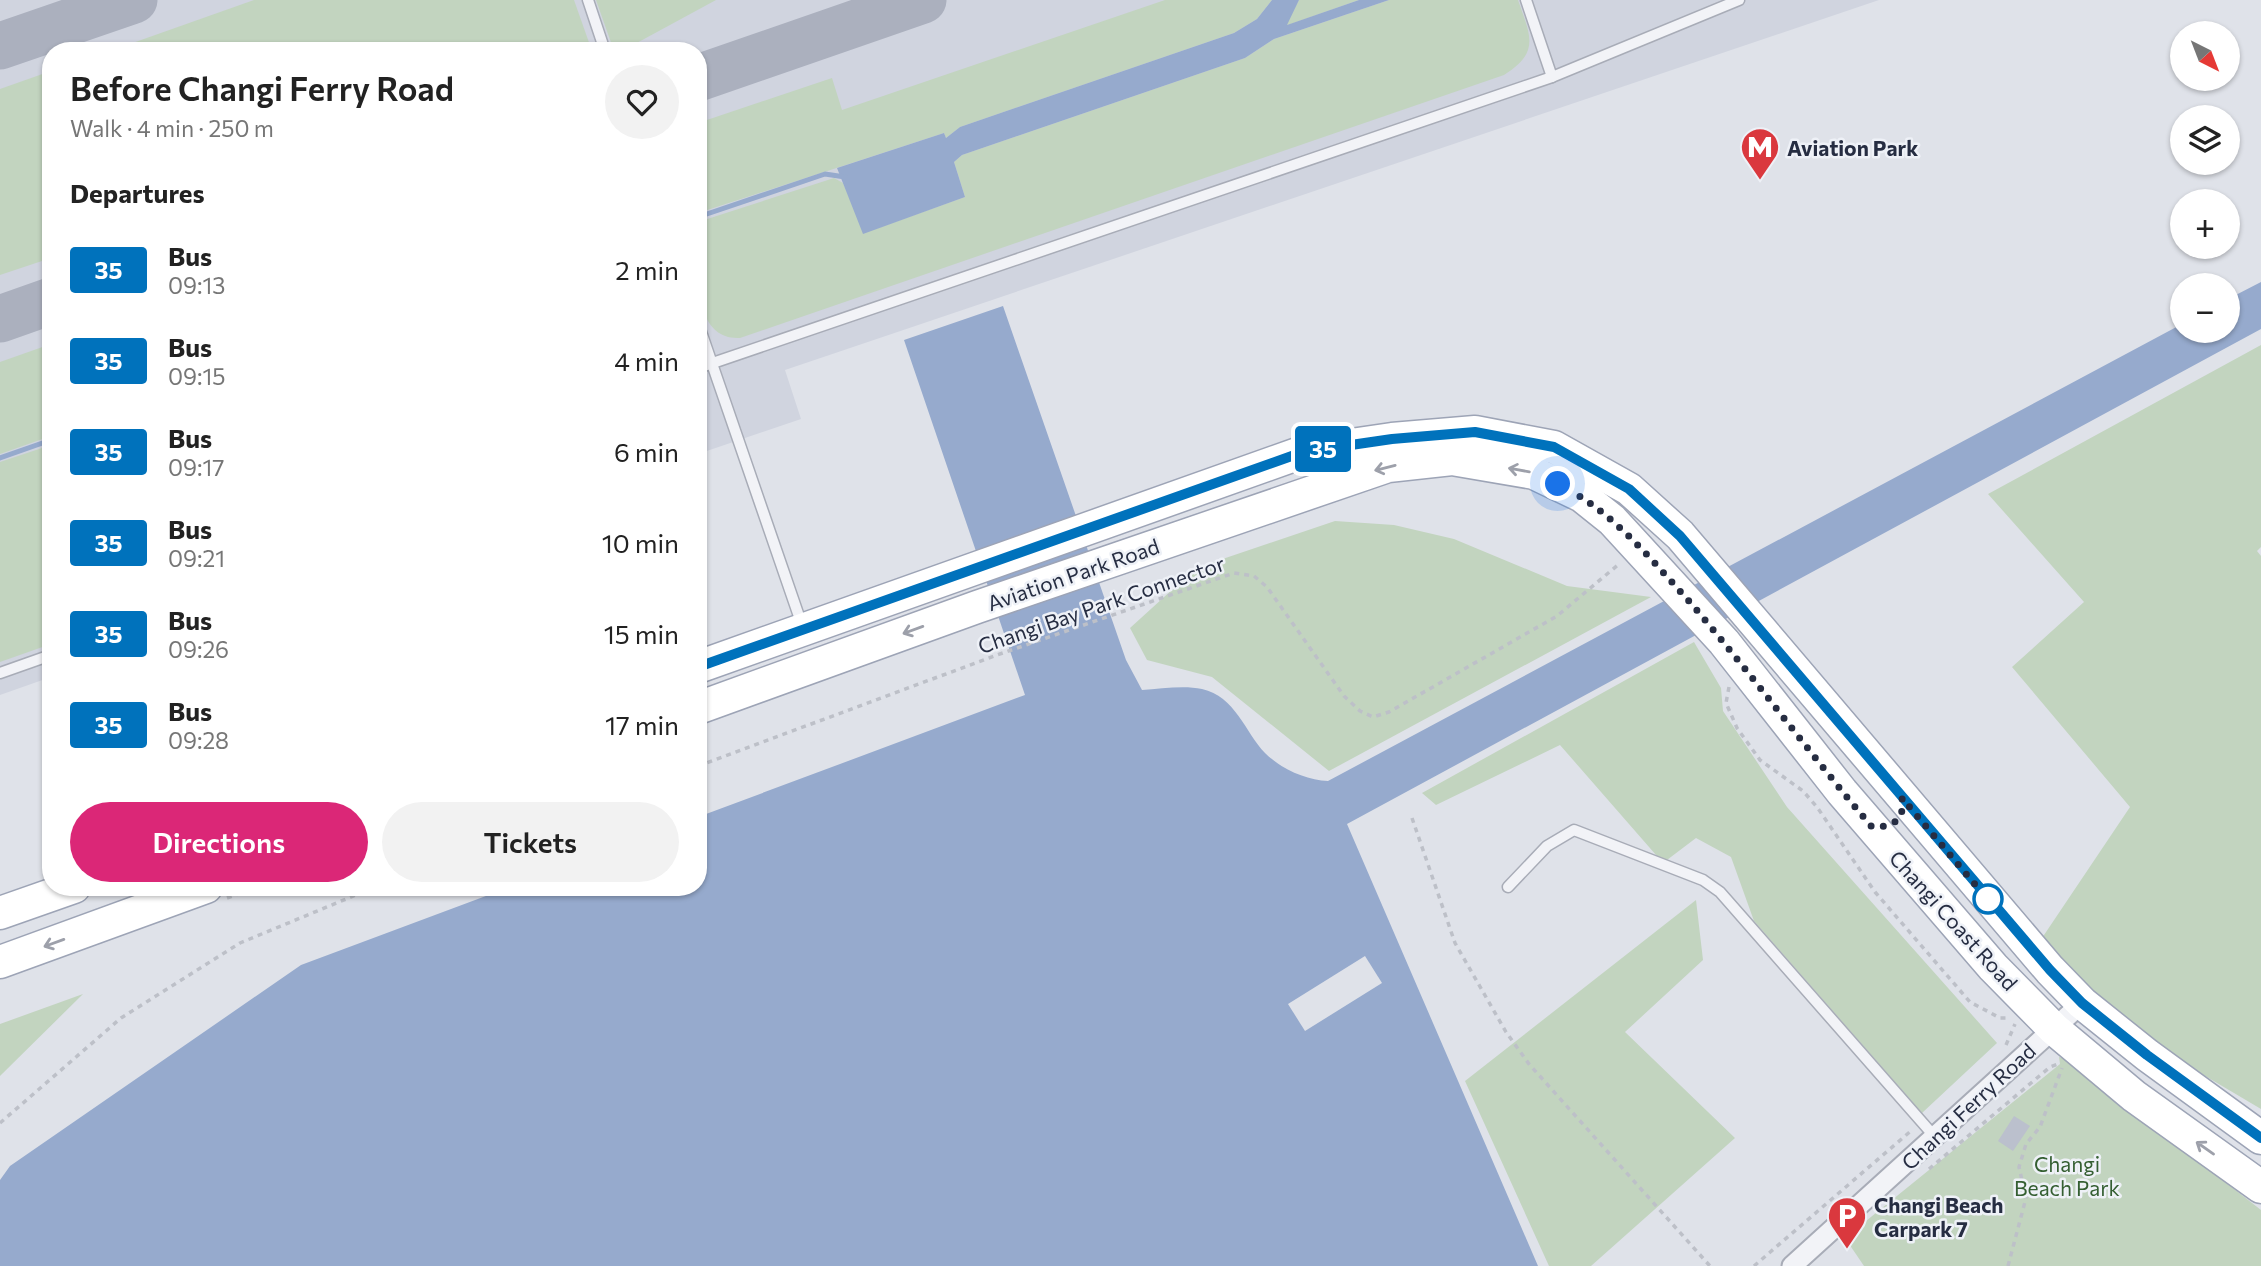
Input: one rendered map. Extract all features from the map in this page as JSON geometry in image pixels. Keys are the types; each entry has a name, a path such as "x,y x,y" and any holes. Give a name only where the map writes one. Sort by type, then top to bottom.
{"main road":[{"name":"Aviation Park Road","path":"707,664 1303,452 1475,432"},
{"name":"Changi Coast Road","path":"1475,432 1554,447 1619,483 1670,526 2050,970 2082,1003 2223,1113 2261,1138"},
{"name":"Aviation Park Road","path":"707,706 977,607 1388,466 1452,459"},
{"name":"Changi Coast Road","path":"1452,459 1534,473 1582,496 1612,520 1670,580 1724,642 1872,827 1993,967 2054,1029 2178,1130 2261,1186"},
{"path":"1872,827 1884,827 1899,820 1904,813 1902,798"},
{"path":"0,913 48,896"},
{"path":"0,962 181,896"}],"street":[{"name":"Changi Ferry Road","path":"1792,1266 2082,1003"}],"lane":[{"path":"588,0 602,42"},
{"path":"1526,0 1552,77"},
{"path":"707,365 1552,77 1739,0"},
{"path":"707,347 803,629"},
{"path":"0,673 42,658"},
{"path":"1508,887 1547,846 1574,830 1703,880 1720,892 1936,1137"}],"path":[{"name":"Changi Bay Park Connector","path":"707,763 1116,612 1234,573 1254,576 1282,606 1344,696 1360,711 1373,717 1389,712 1513,644 1557,616 1626,559"},
{"path":"1730,683 1726,703 1737,728 1760,760 1803,791 1817,807 1875,892 1970,1002 2000,1018 2015,1018 2011,1040 2002,1050"},
{"path":"1412,818 1455,943 1506,1032 1529,1064 1710,1266"},
{"path":"0,1123 121,1018 240,943 353,896"},
{"path":"2008,1266 2026,1198 2019,1167 2026,1144 2040,1127 2064,1062"},
{"path":"1925,1172 2050,1067"},
{"path":"1754,1266 1922,1121"}],"shaded area":[{"path":"0,0 1879,0 785,370 801,419 707,451 707,42 42,42 42,680 0,695"}],"green space":[{"path":"254,0 574,0 589,42 135,42"},
{"path":"596,0 716,0 639,42 611,42"},
{"path":"1165,0 1272,0 1257,19 1234,33 960,127 946,138 944,133 707,210 707,120 832,78 842,110"},
{"path":"1299,0 1359,0 1285,26"},
{"path":"1389,0 1518,0 1529,33 1528,50 1516,67 1504,75 740,338 723,335 712,326 707,317 707,219 834,178 843,183 864,233 965,197 954,162 962,155 1245,58 1274,39"},
{"path":"42,74 42,261 0,275 0,89"},
{"path":"2261,345 2261,547 2257,551 2261,556 2261,1109 2136,1035 2040,941 2130,807 2012,667 2084,602 1988,494"},
{"path":"42,347 42,439 0,454 0,362"},
{"path":"42,448 42,647 0,662 0,462"},
{"path":"1335,521 1394,525 1454,539 1567,586 1651,597 1329,771 1212,677 1147,660 1130,628 1196,568"},
{"path":"1694,642 1721,688 1723,711 1787,807 1997,1043 1922,1113 1754,921 1731,857 1696,838 1663,863 1560,745 1436,805 1422,793"},
{"path":"1696,900 1703,960 1625,1032 1735,1138 1591,1266 1549,1266 1465,1081"},
{"path":"83,994 0,1076 0,1024"},
{"name":"Changi Beach Park","path":"2059,1057 2067,1059 2261,1210 2261,1266 1864,1266 1845,1238 2060,1064"}],"water":[{"path":"1272,0 1299,0 1287,25 1359,0 1389,0 1274,39 1245,58 962,155 954,162 965,197 863,234 837,168 944,133 946,138 960,127 1234,33 1257,19"},
{"path":"2261,282 2261,329 2240,340 2240,293"},
{"path":"1003,306 1126,660 1142,690 1187,687 1213,693 1231,707 1271,759 1303,776 1328,781 2170,330 2170,343 2235,343 1347,824 1538,1266 0,1266 0,1180 10,1166 301,965 486,896 707,896 707,814 1025,695 904,340"}],"pier":[{"path":"1365,956 1382,983 1305,1031 1288,1004"}],"building":[{"path":"2014,1116 2030,1126 2013,1151 1998,1141"}],"waterway":[{"path":"707,214 825,174 845,177"},
{"path":"0,458 42,443"}],"taxiway":[{"path":"0,46 134,0"},
{"path":"707,75 923,0"},
{"path":"0,319 42,304"}],"bus line":[{"name":"35","path":"707,664 1303,452 1392,439 1475,432 1554,447 1629,489 1680,536 1967,875 2082,1003 2223,1113 2261,1138"}],"place":[{"name":"Aviation Park","path":"1760,181"},
{"name":"Changi Beach Carpark 7","path":"1847,1250"}],"route":[{"path":"1558,484 1582,496 1612,520 1670,580 1724,642 1872,827 1884,827 1899,820 1904,813 1902,798 1989,901 1988,899"}]}
